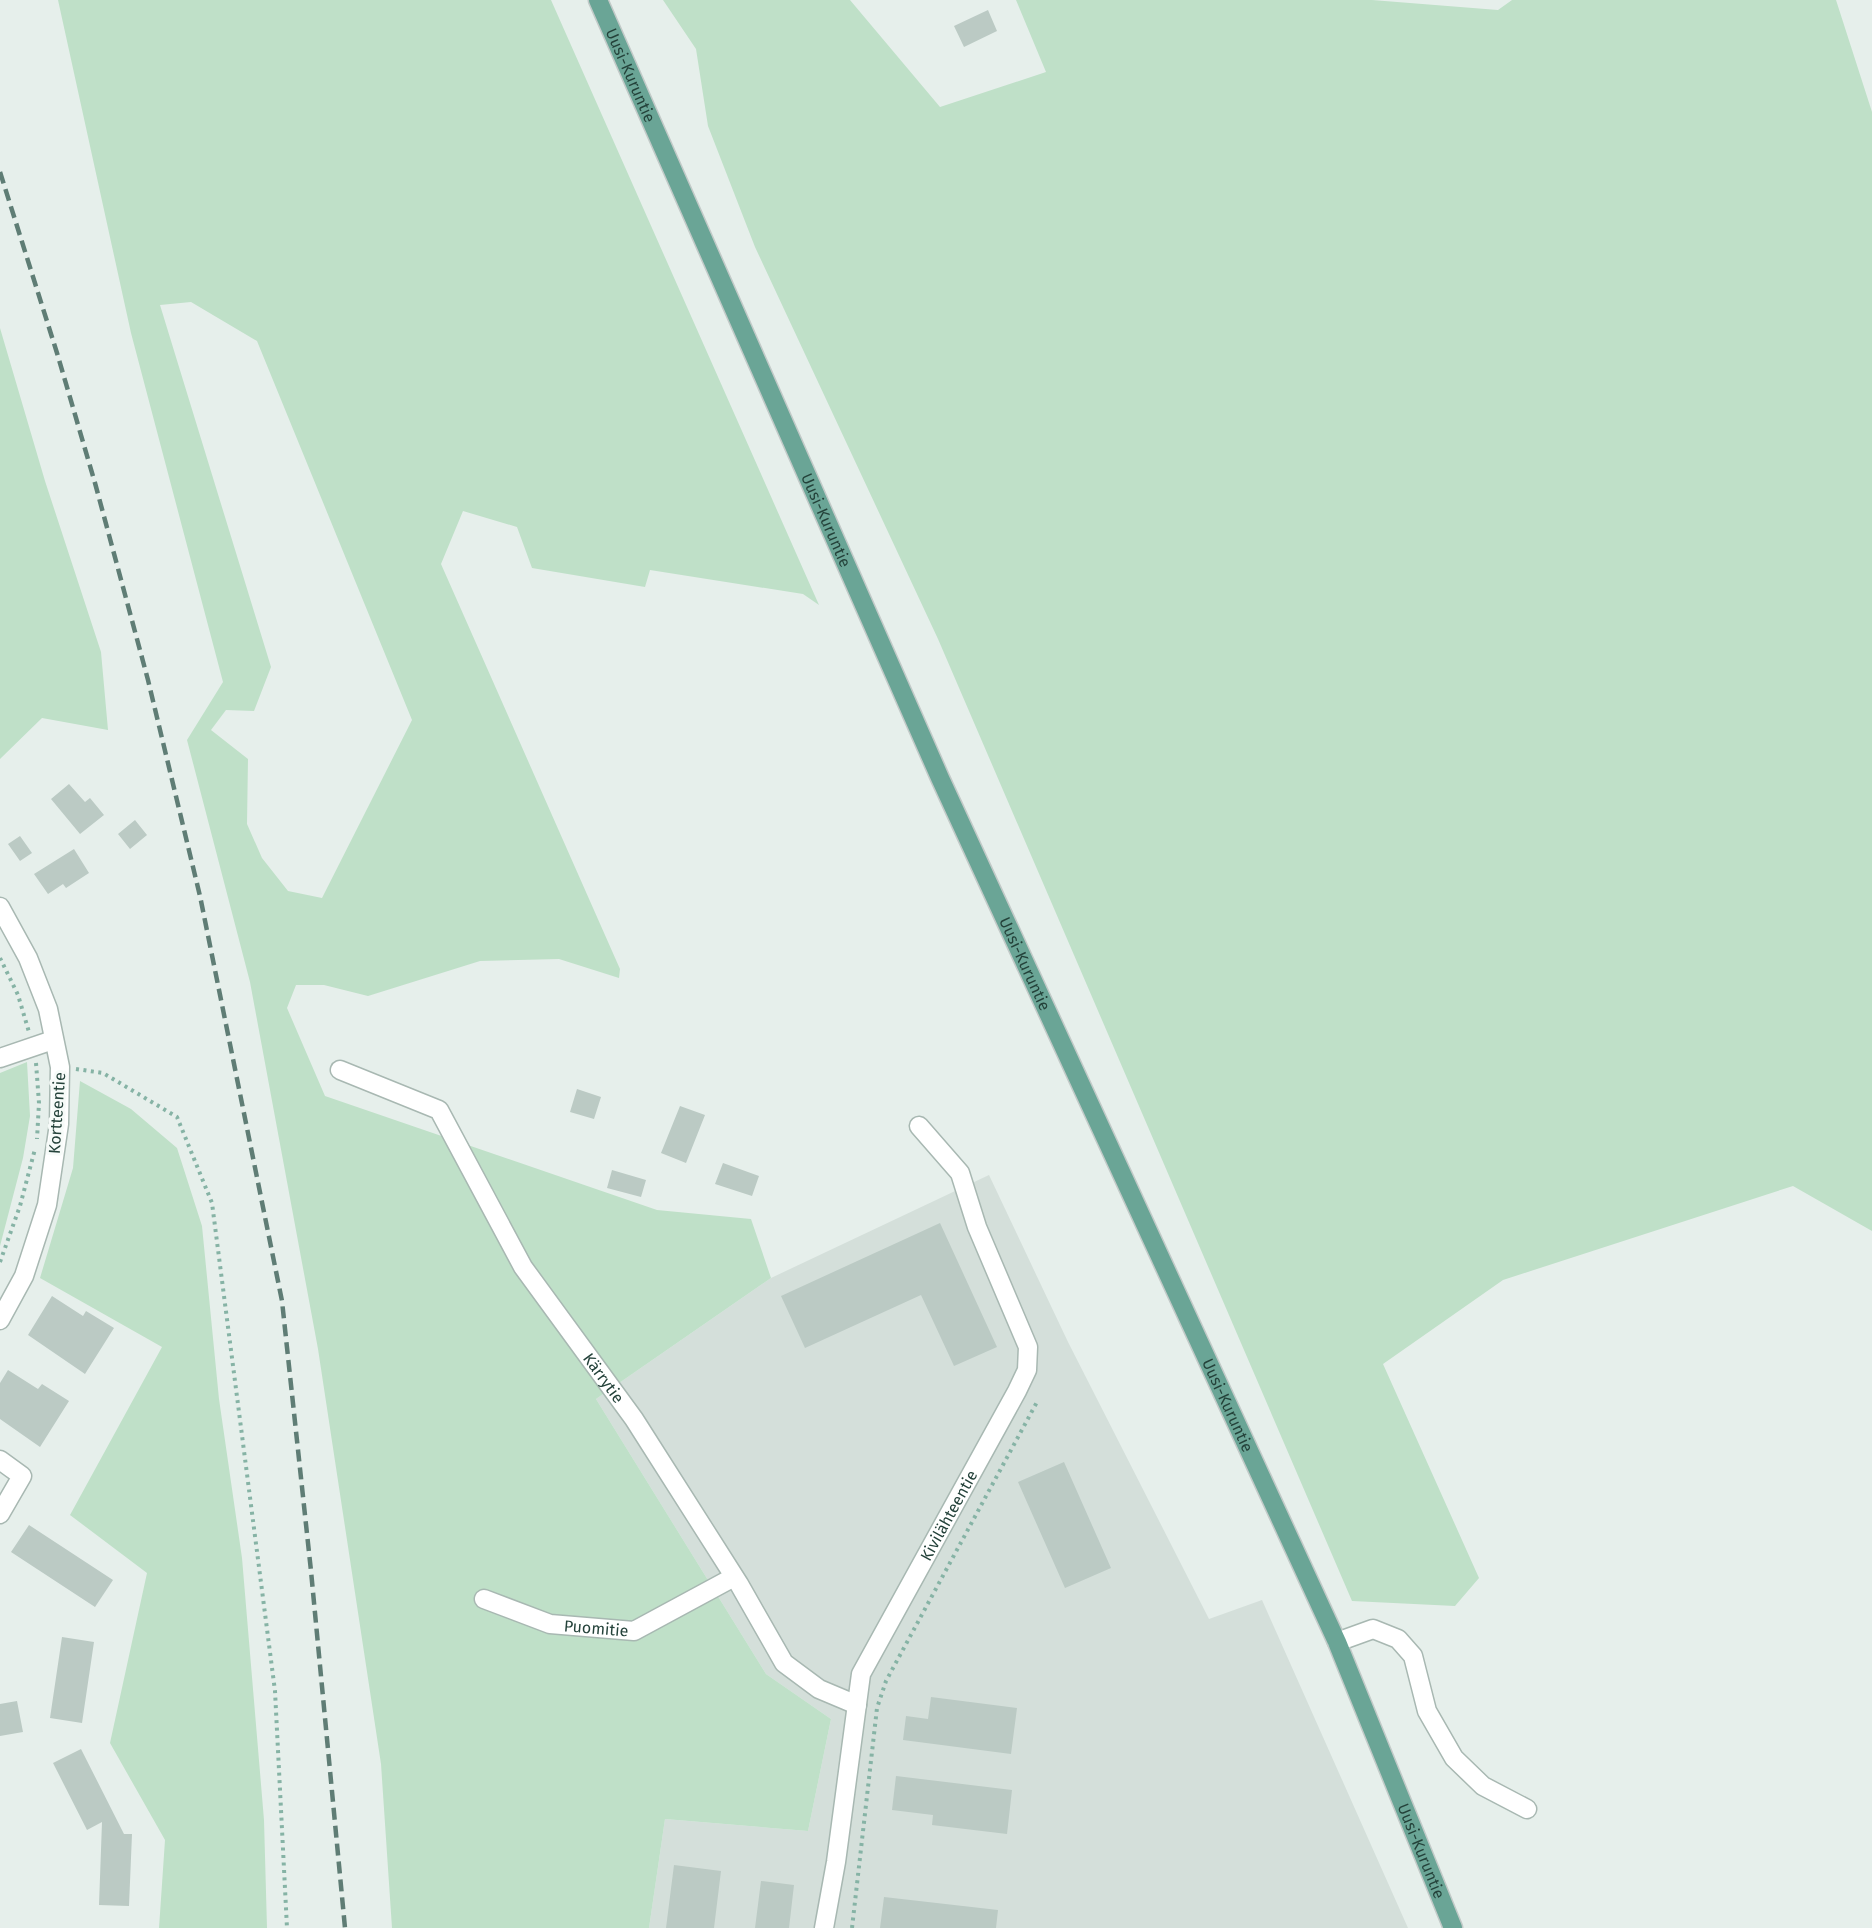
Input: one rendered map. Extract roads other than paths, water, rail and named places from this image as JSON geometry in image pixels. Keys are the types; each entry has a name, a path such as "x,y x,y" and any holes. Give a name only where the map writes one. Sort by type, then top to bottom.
{"main road":[{"name":"Uusi-Kuruntie","path":"598,0 940,778 1337,1642 1453,1928"}],"street":[{"name":"Kortteentie","path":"0,908 28,958 48,1009 60,1067 59,1124 47,1205 24,1276 0,1320"},
{"path":"0,1058 53,1040"},
{"name":"Kärrytie","path":"340,1070 439,1110 523,1268 634,1419 734,1576 784,1663 819,1689 857,1705"},
{"name":"Kivilähteentie","path":"824,1928 836,1862 861,1674 1027,1370 1028,1347 977,1227 960,1173 919,1126"},
{"path":"0,1460 22,1476 0,1514"},
{"name":"Puomitie","path":"484,1599 550,1624 634,1631 734,1576"},
{"path":"1337,1642 1373,1629 1398,1639 1413,1656 1427,1711 1454,1758 1483,1786 1527,1809"}],"railway":[{"path":"0,172 95,483 148,680 200,896 282,1301 311,1571 345,1928"}]}
